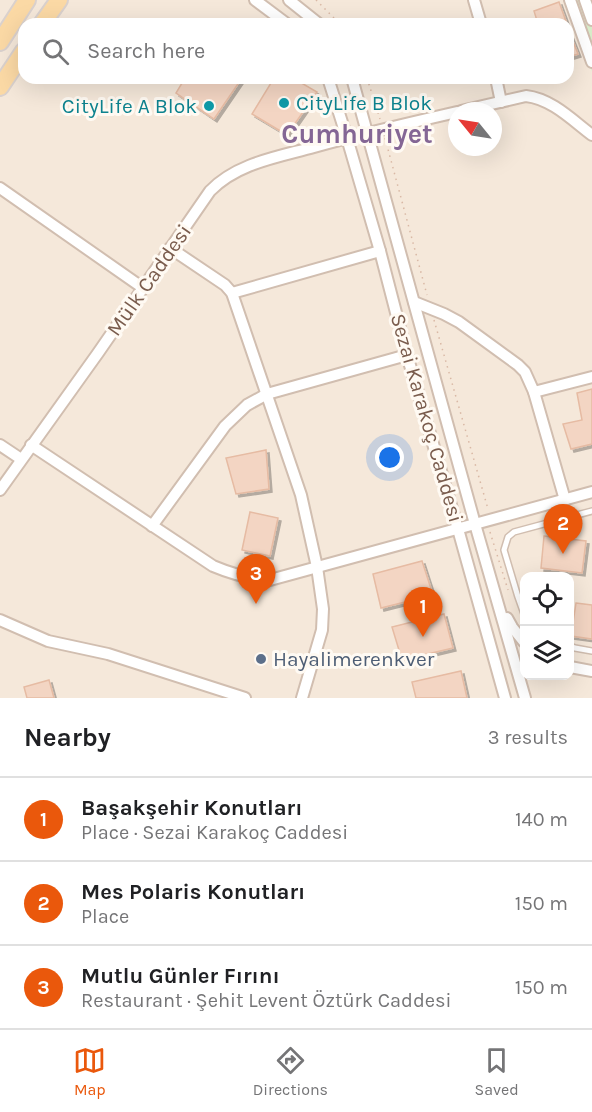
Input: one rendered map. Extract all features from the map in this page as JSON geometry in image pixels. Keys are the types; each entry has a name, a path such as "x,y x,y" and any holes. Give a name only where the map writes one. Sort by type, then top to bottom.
{"main road":[{"path":"0,42 27,0"},
{"path":"46,18 58,1"},
{"path":"0,87 18,60"}],"street":[{"path":"255,0 279,18"},
{"path":"289,0 312,18"},
{"path":"474,0 479,18"},
{"path":"570,0 592,62"},
{"path":"577,0 592,40"},
{"path":"585,0 592,20"},
{"name":"Sezai Karakoç Caddesi","path":"330,84 380,251 407,355 505,698"},
{"path":"354,84 525,698"},
{"path":"497,84 501,102"},
{"name":"Mülk Caddesi","path":"501,102 526,96 540,98 592,135"},
{"name":"Mülk Caddesi","path":"0,490 210,191 221,180 246,166 448,114"},
{"path":"0,188 143,288"},
{"path":"170,248 225,285 232,293 301,495 323,609 322,630 302,698"},
{"path":"232,293 380,251"},
{"path":"414,302 459,322 525,372 534,392 565,500"},
{"path":"152,526 225,426 247,405 267,394 407,355"},
{"path":"534,392 592,377"},
{"path":"0,445 21,459"},
{"path":"31,445 213,566 244,577 270,580 592,492"},
{"path":"498,602 520,636"},
{"path":"0,620 48,641 108,654 245,698"},
{"path":"574,668 592,671"}],"lane":[{"path":"520,602 504,550 508,537 514,532 592,511"},
{"path":"574,648 592,651"}],"path":[{"path":"316,0 334,18"},
{"path":"369,84 377,110"},
{"path":"387,148 425,287"},
{"path":"435,324 488,507"}],"shaded area":[{"path":"0,0 566,0 573,18 18,18 18,84 574,84 574,21 592,72 592,698 0,698"}],"green space":[{"path":"566,0 592,0 592,72 574,18"}],"building":[{"path":"559,2 565,18 536,18 534,11"},
{"name":"CityLife A Blok","path":"181,84 238,84 214,119 176,93"},
{"name":"CityLife B Blok","path":"270,84 303,84 317,92 287,135 252,114"},
{"path":"592,389 592,444 571,449 563,424 582,420 577,393"},
{"path":"266,450 269,489 236,494 226,458"},
{"path":"250,512 278,518 270,556 242,550"},
{"path":"544,536 586,541 582,573 541,568"},
{"path":"422,561 433,595 381,608 373,574"},
{"path":"576,603 592,605 592,639 574,636"},
{"path":"444,614 453,648 402,660 392,627"},
{"path":"461,671 467,698 416,698 412,682"},
{"path":"49,680 54,698 27,698 24,687"}],"place":[{"name":"CityLife B Blok","path":"284,103"},
{"name":"CityLife A Blok","path":"209,106"},
{"name":"Mes Polaris Konutları","path":"563,554"},
{"name":"Mutlu Günler Fırını","path":"256,604"},
{"name":"Başakşehir Konutları","path":"423,637"},
{"name":"Hayalimerenkver","path":"261,659"}],"district":[{"name":"Cumhuriyet","path":"357,134"}]}
